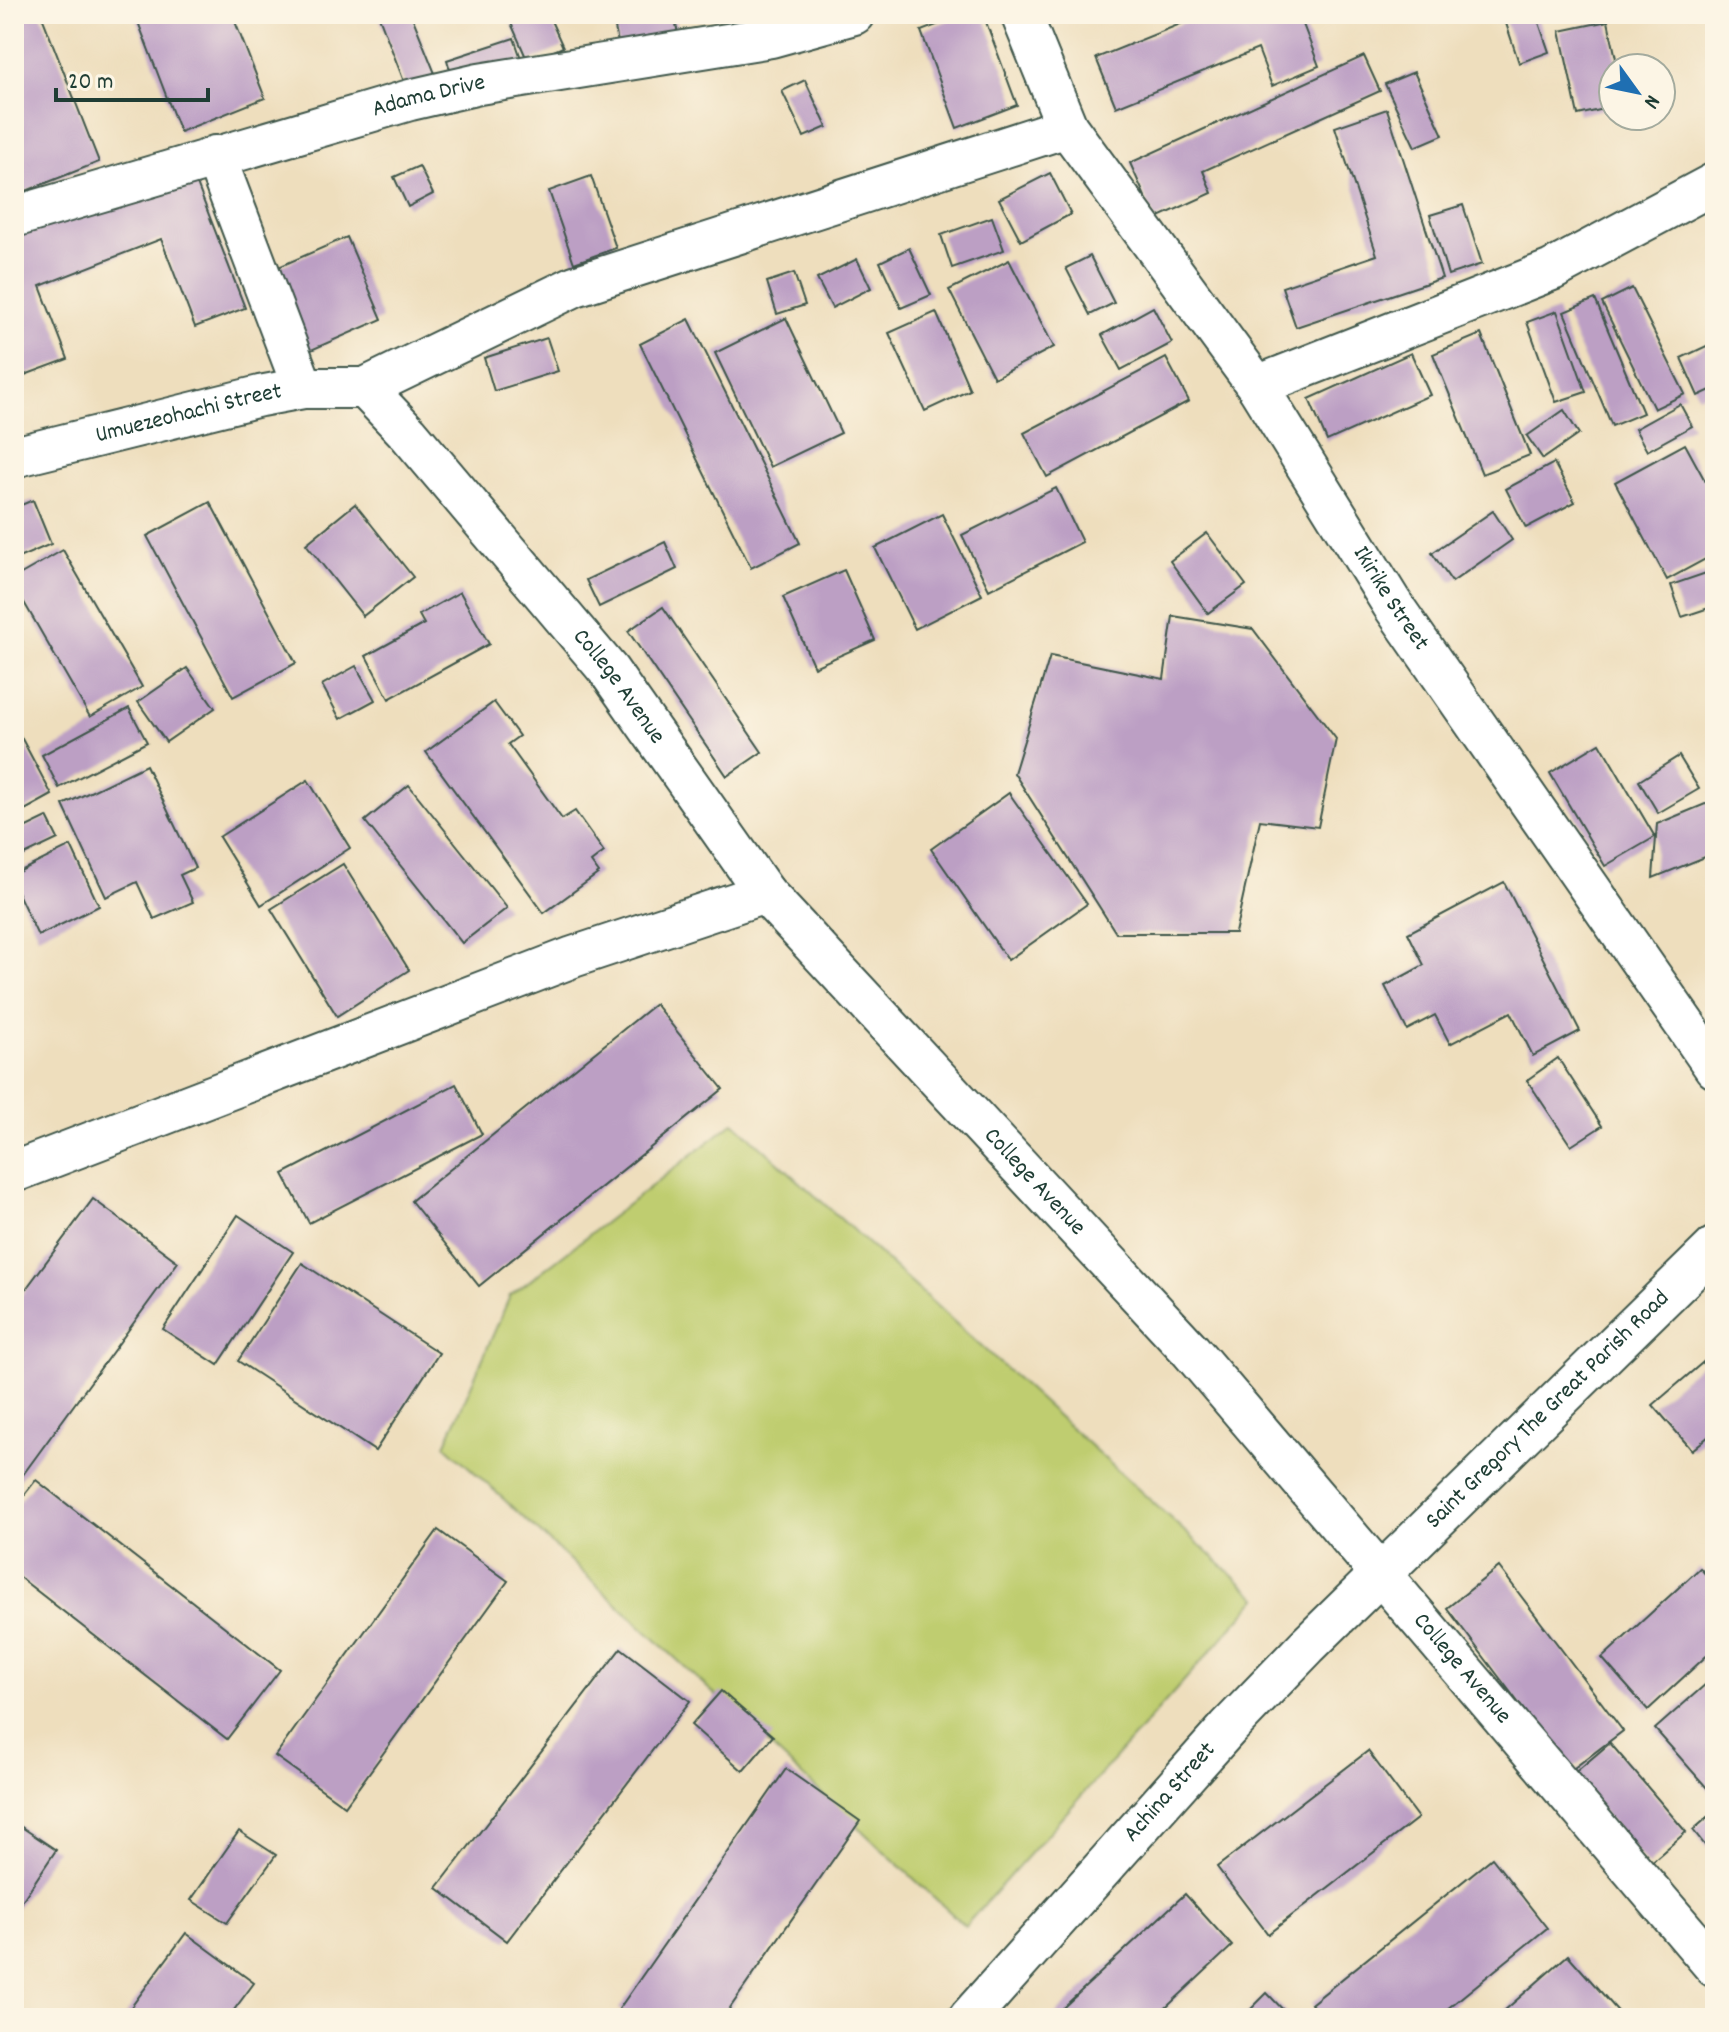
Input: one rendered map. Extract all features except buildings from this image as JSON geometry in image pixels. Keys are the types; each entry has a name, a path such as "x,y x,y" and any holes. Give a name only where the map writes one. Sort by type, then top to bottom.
{"street":[{"name":"Adama Drive","path":"14,217 215,156 479,84 771,37 854,14"},
{"name":"Ikirike Street","path":"1021,14 1067,127 1257,386 1392,604 1700,1020 1715,1068"},
{"path":"365,388 575,286 1067,127"},
{"path":"215,156 303,388"},
{"path":"1257,386 1552,270 1715,183"},
{"name":"Umuezeohachi Street","path":"14,457 303,388 365,388"},
{"name":"College Avenue","path":"365,388 408,433 609,671 765,893 1191,1351 1715,1967"},
{"path":"14,1172 573,957 765,893"},
{"name":"Saint Gregory The Great Parish Road","path":"1381,1576 1715,1247"},
{"name":"Achina Street","path":"969,2018 1228,1728 1381,1576"}],"green space":[{"path":"734,1122 1258,1598 965,1926 445,1445 510,1296"}]}
